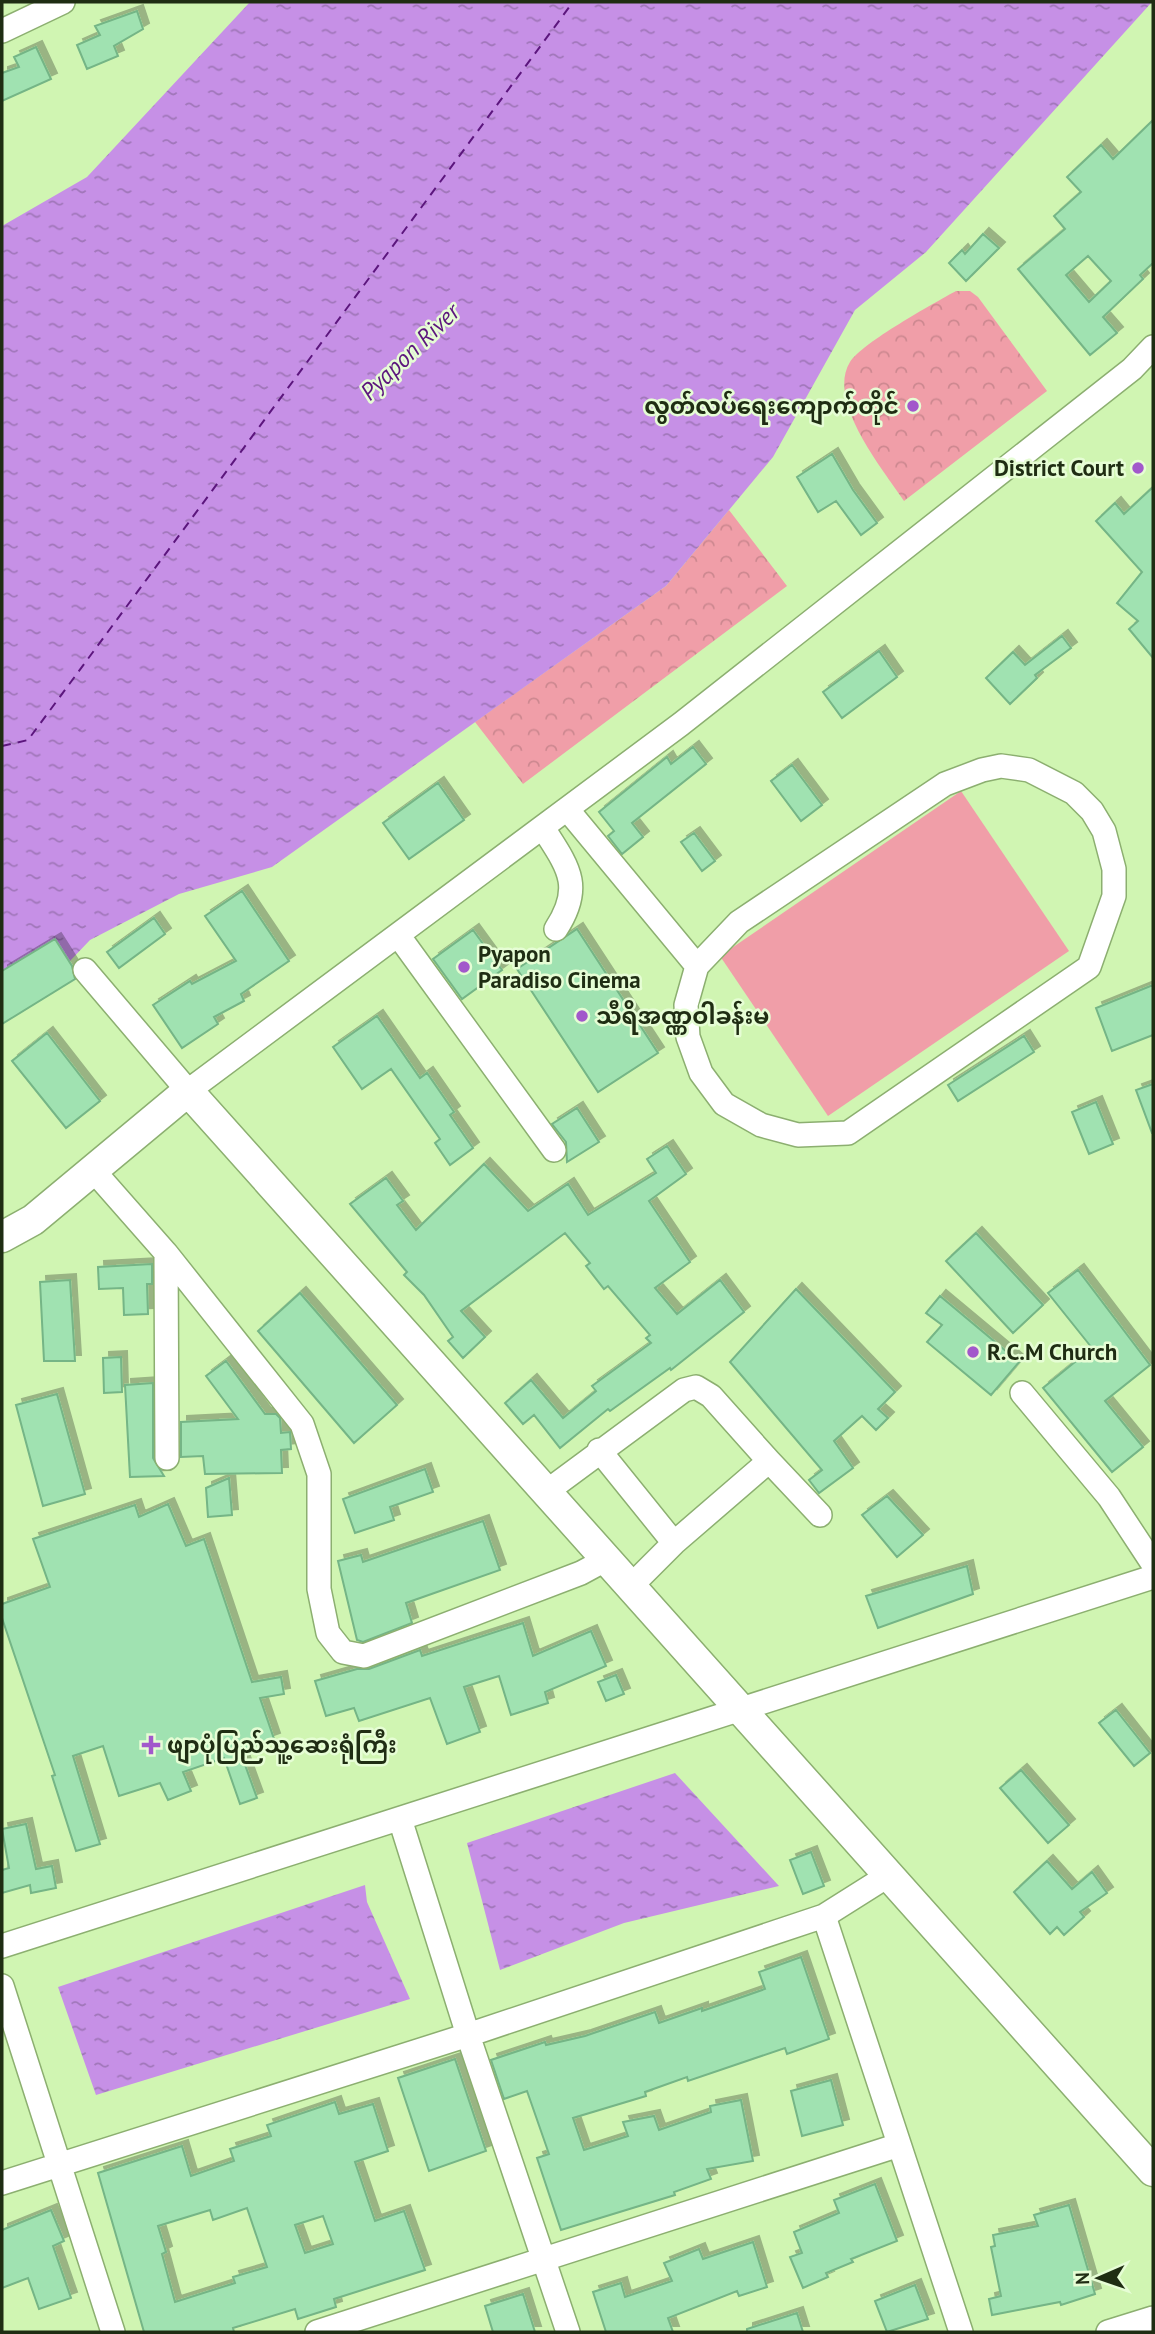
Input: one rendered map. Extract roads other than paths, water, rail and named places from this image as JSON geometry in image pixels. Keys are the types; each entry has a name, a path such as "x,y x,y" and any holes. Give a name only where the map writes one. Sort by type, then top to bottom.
{"main road":[{"path":"2,1237 33,1220 188,1091 547,1492 629,1588 1153,2171"}],"street":[{"path":"2,31 63,2"},
{"path":"85,970 188,1091 714,698 1121,378 1153,347"},
{"path":"1001,766 1029,770 1049,777 1074,793 1092,811 1104,831 1111,852 1114,896 1089,967 844,1135 798,1135 761,1125 724,1104 701,1073 688,1037 686,1005 698,966 739,922 945,784 982,769 1001,766"},
{"path":"567,809 698,966"},
{"path":"542,828 566,864 572,899 556,929"},
{"path":"398,935 554,1150"},
{"path":"93,1170 166,1253 302,1424 319,1474 319,1589 328,1633 343,1652 364,1656 581,1573 605,1560"},
{"path":"166,1253 167,1458"},
{"path":"547,1492 599,1450 684,1390 696,1387 711,1396 820,1516"},
{"path":"1022,1393 1109,1497 1153,1564"},
{"path":"599,1450 674,1543"},
{"path":"629,1588 674,1543 769,1461"},
{"path":"2,1945 1153,1577"},
{"path":"400,1819 468,2035 568,2332"},
{"path":"2,2183 468,2035 824,1916 889,1875"},
{"path":"824,1916 961,2332"},
{"path":"2,1986 113,2332"},
{"path":"317,2332 899,2145"},
{"path":"1108,2332 1153,2318"}],"water":[{"name":"Pyapon River","path":"250,2 1152,2 926,252 855,310 773,457 666,586 272,867 179,894 90,940 48,984 2,1003 2,226 87,177"},
{"path":"675,1773 779,1886 624,1923 500,1970 467,1843"},
{"path":"365,1885 367,1902 410,1999 96,2095 58,1987"}],"place":[{"name":"လွတ်လပ်ရေးကျောက်တိုင်","path":"913,406"},
{"name":"District Court","path":"1138,468"},
{"name":"Pyapon Paradiso Cinema","path":"464,967"},
{"name":"သီရိအဏ္ဏဝါခန်းမ","path":"582,1016"},
{"name":"R.C.M Church","path":"973,1352"},
{"name":"ဖျာပုံပြည်သူ့ဆေးရုံကြီး","path":"151,1745"}]}
